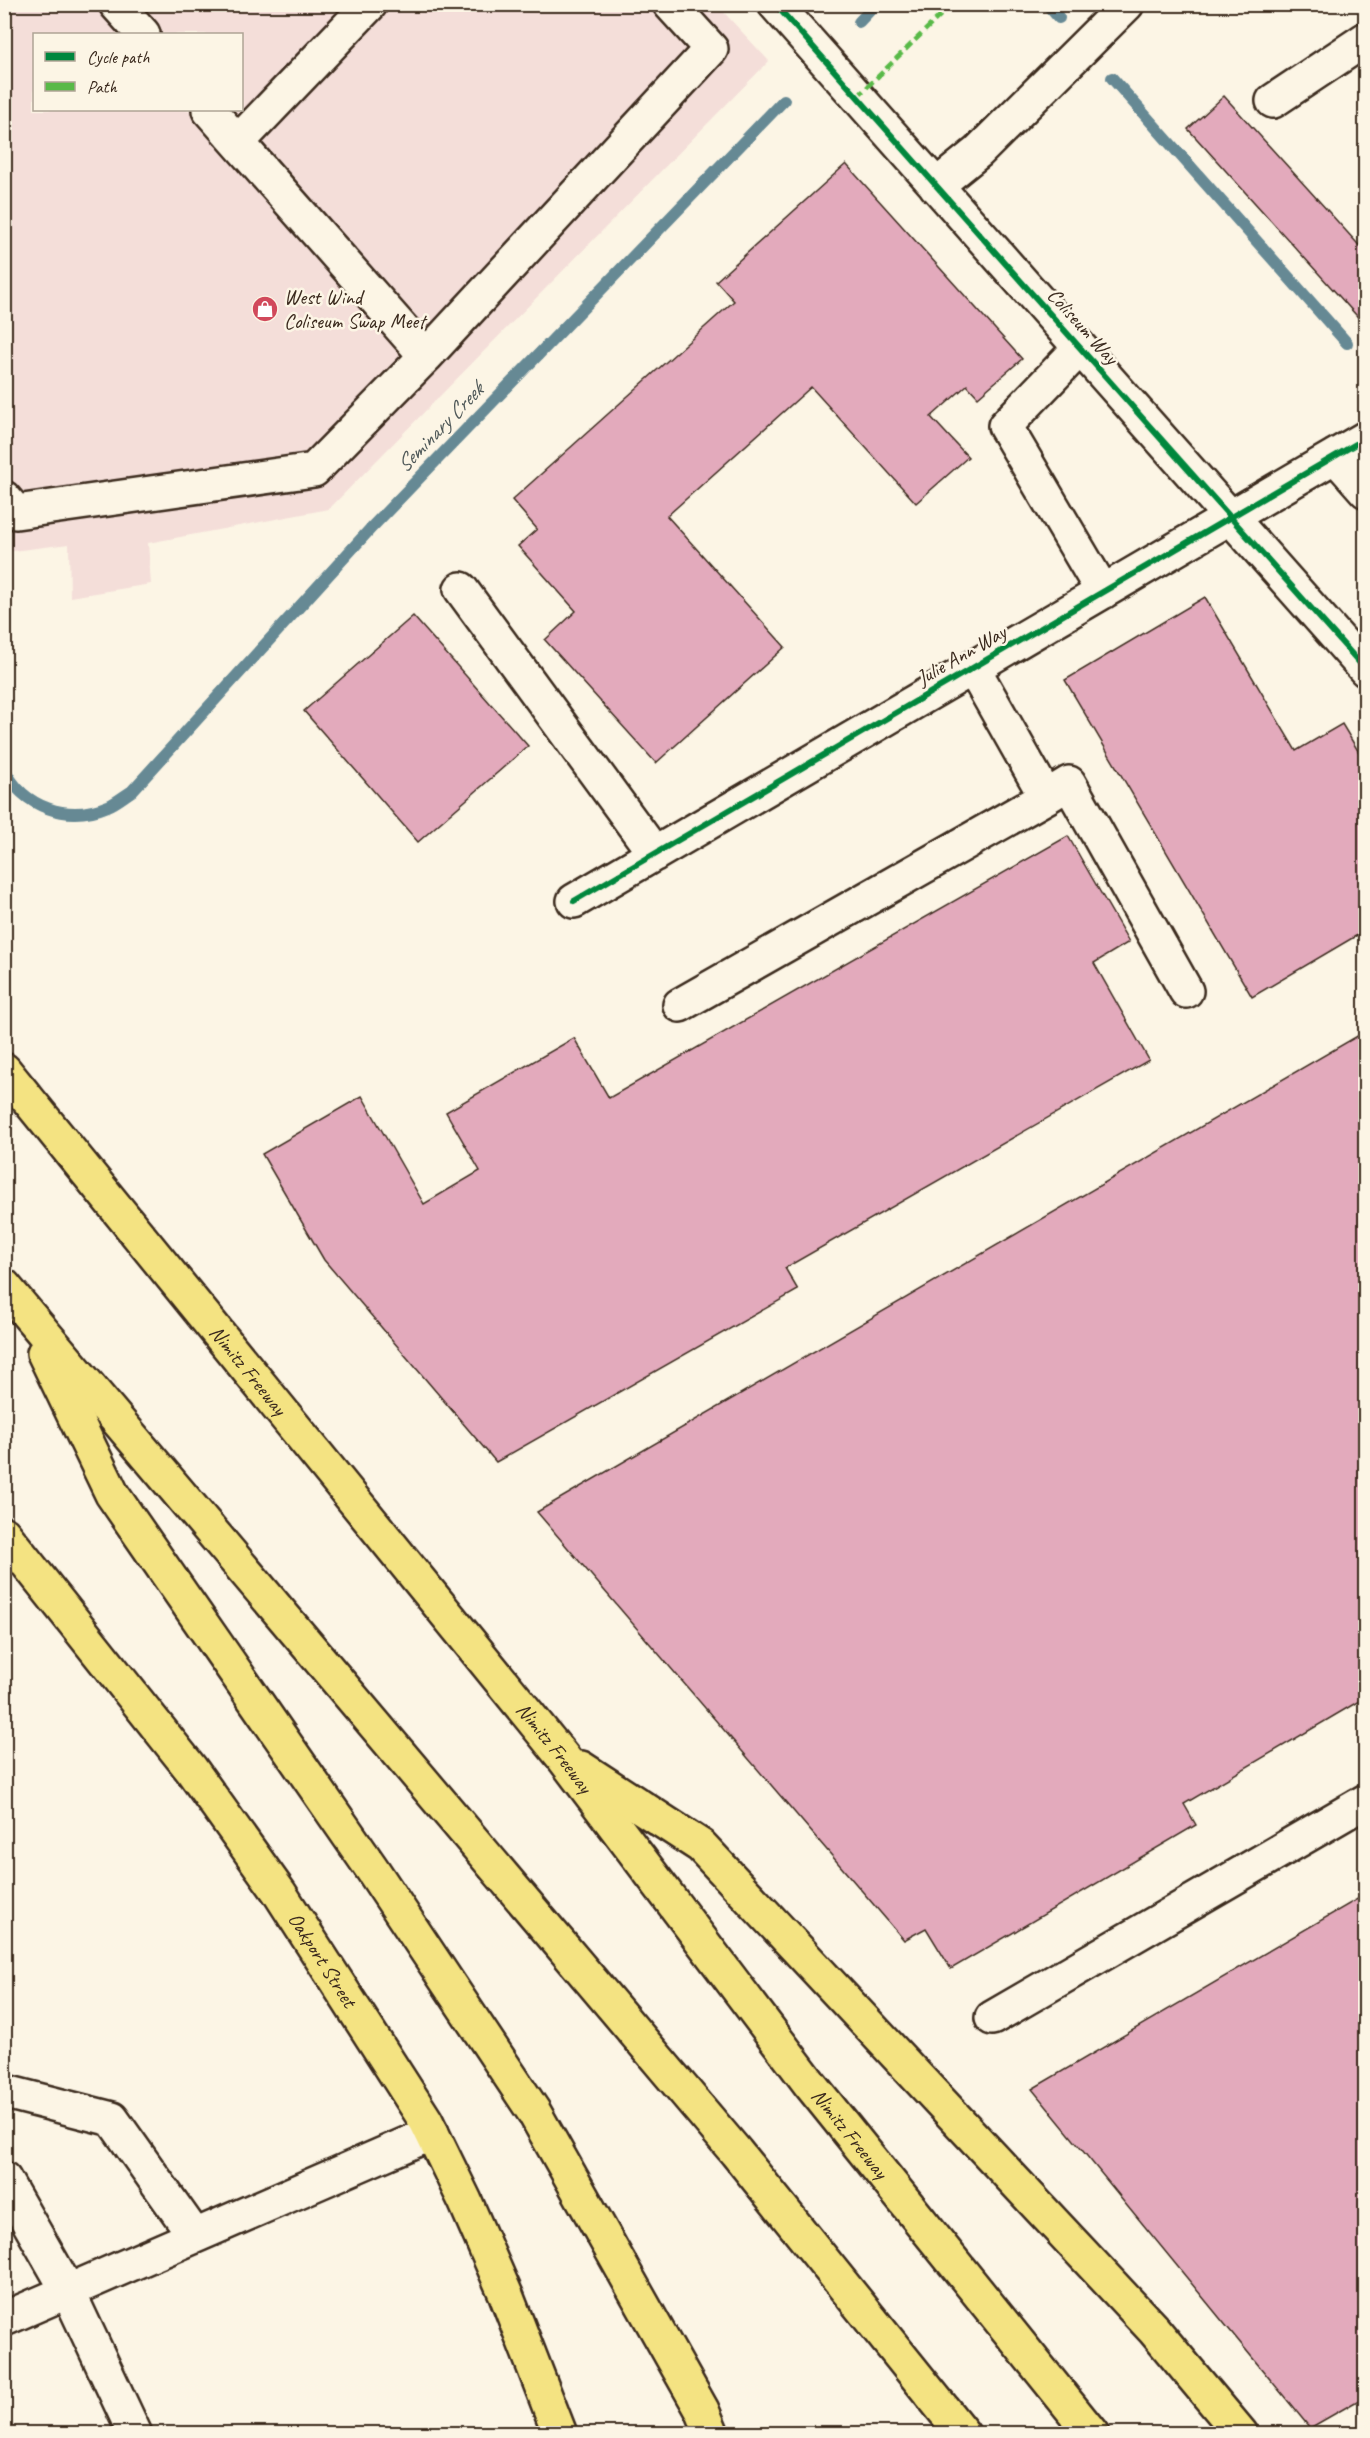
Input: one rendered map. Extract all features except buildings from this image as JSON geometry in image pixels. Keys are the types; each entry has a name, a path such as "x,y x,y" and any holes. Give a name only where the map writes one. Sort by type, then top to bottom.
{"main road":[{"name":"Nimitz Freeway","path":"4,1070 562,1756 810,2084 1092,2433"},
{"path":"14,1298 112,1494 372,1869 534,2112 702,2410 712,2433"},
{"path":"14,1298 728,2143 963,2433"},
{"name":"Oakport Street","path":"4,1534 183,1759 279,1892 432,2133 465,2200 506,2295 560,2433"},
{"path":"562,1756 701,1846 1154,2330 1242,2433"}],"street":[{"path":"116,4 142,33"},
{"path":"238,142 370,4"},
{"path":"4,498 16,512 314,470 426,356 711,49 670,4"},
{"name":"Coliseum Way","path":"775,4 1365,669"},
{"path":"936,186 978,152 1127,4"},
{"path":"1273,101 1365,39"},
{"path":"210,111 426,356"},
{"path":"1080,348 1005,426 1103,592"},
{"name":"Julie Ann Way","path":"574,901 1365,438"},
{"path":"1335,456 1365,491"},
{"path":"461,589 655,854"},
{"path":"973,668 1046,797"},
{"path":"680,1005 1070,783 1186,991"},
{"path":"992,2018 1365,1801"},
{"path":"5,2096 112,2119 195,2236"},
{"path":"4,2319 432,2133"},
{"path":"4,2179 68,2291 135,2433"}],"shaded area":[{"name":"West Wind Coliseum Swap Meet","path":"4,5 717,5 769,61 329,509 148,543 151,584 70,597 69,544 5,552"}],"waterway":[{"name":"Seminary Creek","path":"859,22 876,4"},
{"path":"1047,4 1059,18"},
{"path":"1112,78 1347,343"},
{"name":"Seminary Creek","path":"4,768 12,782 35,802 63,812 93,811 111,805 132,791 372,527 784,100"}],"marked path":[{"path":"857,97 952,4"}],"cycle path":[{"path":"775,4 1366,670"},
{"path":"574,901 1366,438"}],"place":[{"name":"West Wind Coliseum Swap Meet","path":"265,309"}]}
